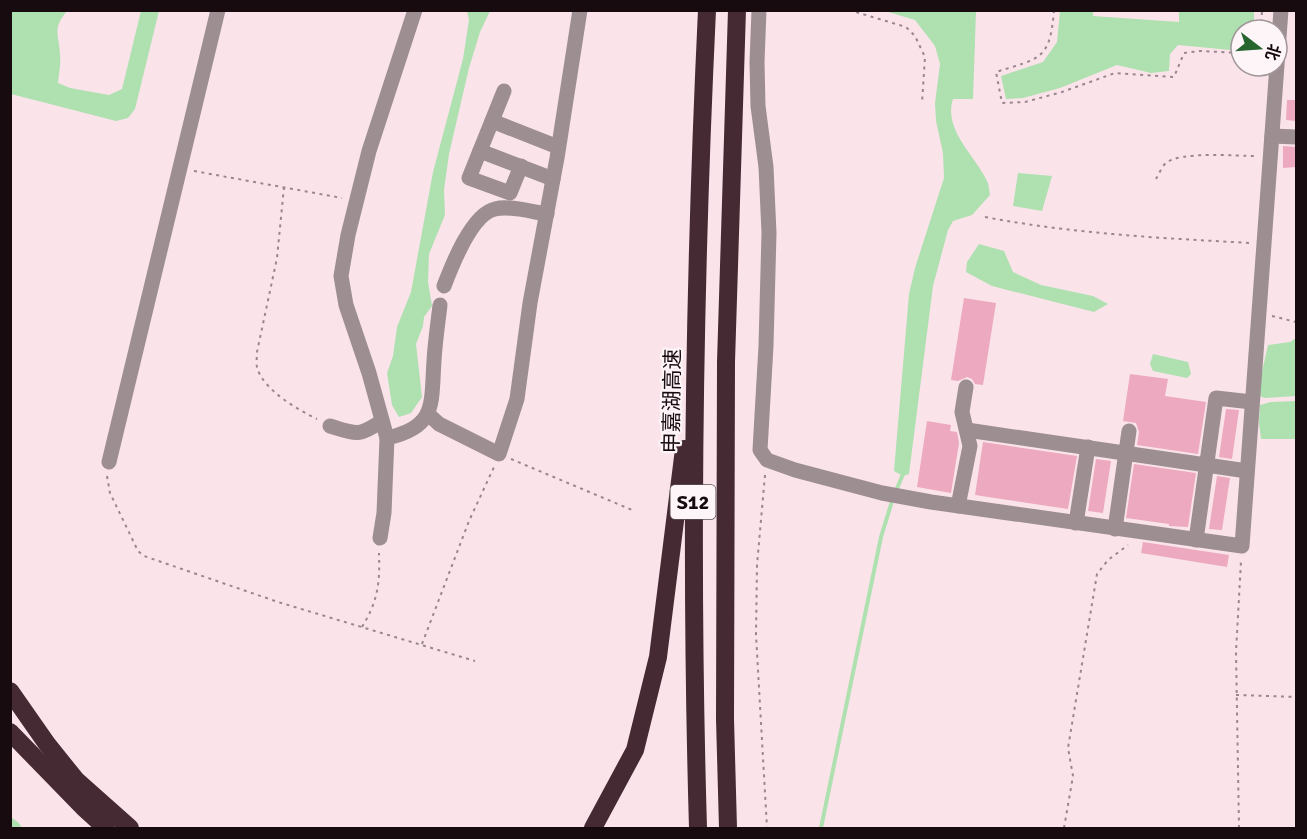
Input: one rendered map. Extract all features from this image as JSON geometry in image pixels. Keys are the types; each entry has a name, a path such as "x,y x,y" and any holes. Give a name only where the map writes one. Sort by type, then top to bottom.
{"highway":[{"name":"申嘉湖高速","path":"698,828 692,589 699,175 707,10"},
{"name":"S12","path":"728,828 725,719 726,362 737,10"},
{"path":"593,828 635,750 658,657 695,361"},
{"path":"10,691 47,744 76,780 130,828"},
{"path":"725,719 736,828"},
{"path":"10,732 106,828"}],"street":[{"path":"109,462 218,10"},
{"path":"380,538 384,513 387,438 369,373 346,305 341,276 342,260 372,140 415,10"},
{"path":"428,414 439,424 499,454 517,399 530,303 580,10"},
{"path":"759,10 758,106 766,167 769,232 760,450 767,460 795,470 882,493 1242,546 1281,17 1296,23"},
{"path":"504,91 469,178 510,193 520,166"},
{"path":"492,122 558,147"},
{"path":"1272,136 1296,137"},
{"path":"480,151 553,178"},
{"path":"444,286 461,244 486,212 497,208 547,214"},
{"path":"387,438 407,434 428,414 433,401 434,362 440,305"},
{"path":"958,506 970,446 962,412 966,387"},
{"path":"1196,540 1216,398 1252,402"},
{"path":"330,426 357,434 382,421"},
{"path":"968,430 1247,471"},
{"path":"1115,529 1129,431"},
{"path":"1076,523 1088,447"}],"path":[{"path":"849,10 906,27 915,36 926,57 922,102"},
{"path":"1054,10 1049,43 1039,58 996,72 1002,103 1024,102 1062,92 1115,73 1174,77 1184,53 1229,52"},
{"path":"1156,179 1165,163 1177,158 1200,155 1271,156"},
{"path":"181,168 356,201"},
{"path":"284,187 277,258 257,352 257,368 269,387 292,407 330,426"},
{"path":"985,217 1041,228 1098,234 1263,244"},
{"path":"1258,312 1296,322"},
{"path":"422,644 465,531 499,454 632,510"},
{"path":"767,460 758,565 756,635 767,828"},
{"path":"109,462 106,480 110,493 138,551 144,556 278,602 475,661"},
{"path":"1064,828 1073,776 1068,748 1097,574 1108,560 1129,544 1131,531"},
{"path":"362,628 370,613 380,580 380,538"},
{"path":"1239,828 1236,652 1242,546"},
{"path":"1236,695 1296,697"}],"shaded area":[{"path":"10,11 67,11 59,22 57,31 60,61 58,83 70,88 109,95 122,89 141,11 159,11 135,109 128,118 116,121 11,94"},
{"path":"467,11 490,11 480,32 469,68 449,154 444,190 445,215 429,254 428,282 432,306 424,317 416,344 422,397 411,413 399,417 392,405 387,373 393,356 397,327 411,292 433,172 463,59 469,20"},
{"path":"885,11 976,11 973,99 953,99 951,110 956,132 982,171 989,186 990,195 972,215 953,221 948,230 933,286 909,474 903,476 894,471 909,294 944,178 943,153 936,121 935,103 940,64 935,46 915,20"},
{"path":"1060,11 1093,11 1093,16 1179,22 1179,11 1254,11 1254,18 1229,18 1229,50 1178,45 1170,54 1169,71 1151,73 1117,65 1060,88 1023,98 1006,99 1001,76 1043,62 1057,42"},
{"path":"1018,173 1052,176 1042,211 1013,206"},
{"path":"979,244 1004,251 1013,272 1041,285 1093,296 1108,304 1094,312 992,286 966,272 967,262"},
{"path":"1296,338 1296,396 1265,398 1259,396 1259,385 1268,345 1290,342"},
{"path":"1153,354 1188,362 1191,374 1187,378 1153,371 1150,364"},
{"path":"1296,401 1296,439 1261,439 1260,405"}],"building":[{"path":"1287,100 1296,100 1296,121 1286,120"},
{"path":"1283,146 1296,147 1296,167 1283,168"},
{"path":"964,298 996,303 983,385 975,384 967,377 958,381 951,380"},
{"path":"1130,374 1168,379 1165,396 1206,402 1198,454 1137,445 1139,432 1136,423 1123,421"},
{"path":"1226,409 1239,410 1232,459 1219,457"},
{"path":"927,421 951,425 950,431 957,432 959,443 951,493 917,487"},
{"path":"983,442 1077,456 1068,509 975,495"},
{"path":"1096,459 1111,461 1103,513 1088,511"},
{"path":"1134,464 1196,473 1188,527 1126,518"},
{"path":"1217,476 1230,478 1222,530 1209,529"},
{"path":"1143,542 1229,555 1227,567 1141,553"}],"waterway":[{"path":"896,491 903,474"},
{"path":"821,828 881,537 893,498"},
{"path":"10,825 14,828"}]}
